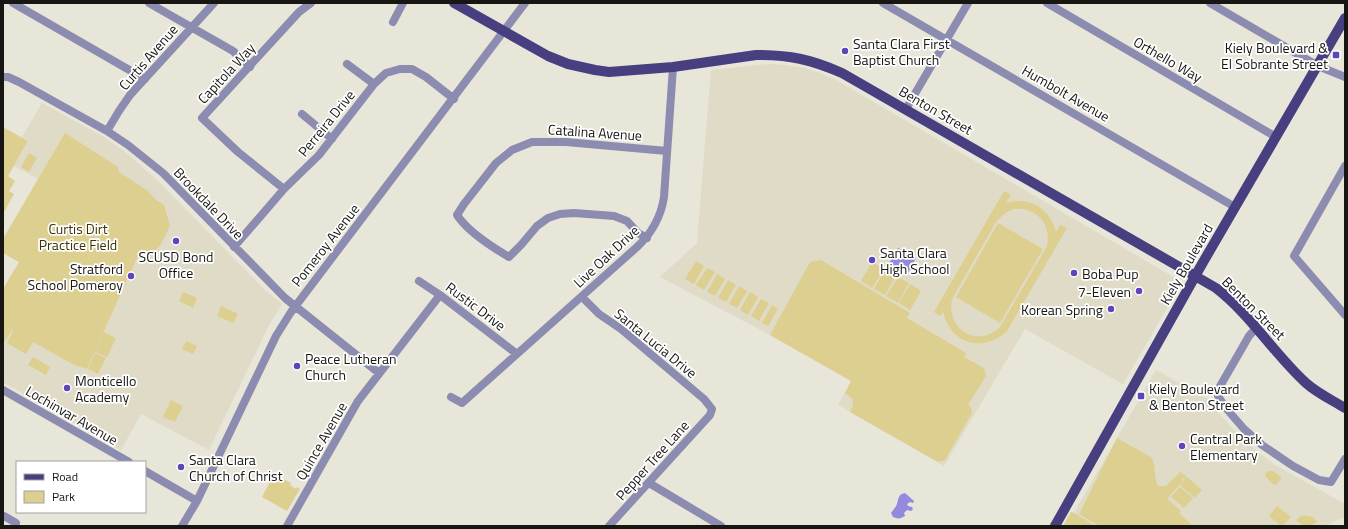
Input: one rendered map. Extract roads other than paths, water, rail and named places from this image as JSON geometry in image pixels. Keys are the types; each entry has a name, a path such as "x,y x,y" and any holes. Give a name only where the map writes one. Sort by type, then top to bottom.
{"main road":[{"name":"Benton Street","path":"454,3 548,56 582,68 609,72 673,67 756,55 791,56 813,61 842,73 1196,276 1223,293 1306,383 1322,395 1345,408"},
{"name":"Kiely Boulevard","path":"1055,526 1235,207 1345,18"}],"street":[{"path":"13,3 145,79"},
{"path":"149,3 233,51 250,67"},
{"name":"Curtis Avenue","path":"107,132 119,111 145,79 214,3"},
{"name":"Capitola Way","path":"284,189 238,152 202,118 299,12 311,3"},
{"path":"393,22 403,3"},
{"name":"Pomeroy Avenue","path":"182,526 197,501 276,336 294,306 525,3"},
{"name":"Humbolt Avenue","path":"883,3 1235,207"},
{"path":"906,109 968,3"},
{"name":"Orthello Way","path":"1047,3 1276,136"},
{"path":"1210,3 1318,66 1345,77"},
{"path":"348,64 374,84"},
{"name":"Live Oak Drive","path":"451,397 462,402 647,238 659,218 662,207 673,67"},
{"name":"Perreira Drive","path":"234,247 284,189 319,155 374,84 386,73 400,69 412,69 426,77 454,98"},
{"name":"Brookdale Drive","path":"3,77 8,77 18,82 128,145 163,174 268,282 294,306 379,373"},
{"path":"302,114 332,138"},
{"name":"Catalina Avenue","path":"647,238 638,233 627,221 614,216 574,213 560,214 548,218 537,226 509,257 463,225 457,215 496,163 512,150 532,142 566,142 667,151"},
{"path":"1345,166 1294,256 1345,313"},
{"name":"Rustic Drive","path":"419,281 440,295 517,354"},
{"name":"Quince Avenue","path":"287,526 358,401 440,295"},
{"name":"Santa Lucia Drive","path":"582,297 599,314 621,329 704,399 712,409"},
{"path":"1256,328 1249,336 1219,388 1218,396 1225,407 1244,429 1262,445 1293,466 1319,480 1330,482 1336,476 1345,459"},
{"name":"Lochinvar Avenue","path":"3,390 127,461"},
{"name":"Pepper Tree Lane","path":"609,526 710,415 712,409"},
{"path":"146,472 197,501"},
{"path":"649,483 721,526"},
{"path":"3,516 16,523"}],"place":[{"name":"Santa Clara First Baptist Church","path":"845,51"},
{"name":"Kiely Boulevard & El Sobrante Street","path":"1336,55"},
{"name":"SCUSD Bond Office","path":"176,241"},
{"name":"Santa Clara High School","path":"872,260"},
{"name":"Boba Pup","path":"1074,273"},
{"name":"Stratford School Pomeroy","path":"131,276"},
{"name":"7-Eleven","path":"1139,291"},
{"name":"Korean Spring","path":"1111,309"},
{"name":"Peace Lutheran Church","path":"297,366"},
{"name":"Monticello Academy","path":"67,388"},
{"name":"Kiely Boulevard & Benton Street","path":"1141,396"},
{"name":"Central Park Elementary","path":"1182,446"},
{"name":"Santa Clara Church of Christ","path":"181,467"}],"park label":[{"name":"Curtis Dirt Practice Field","path":"78,236"}]}
